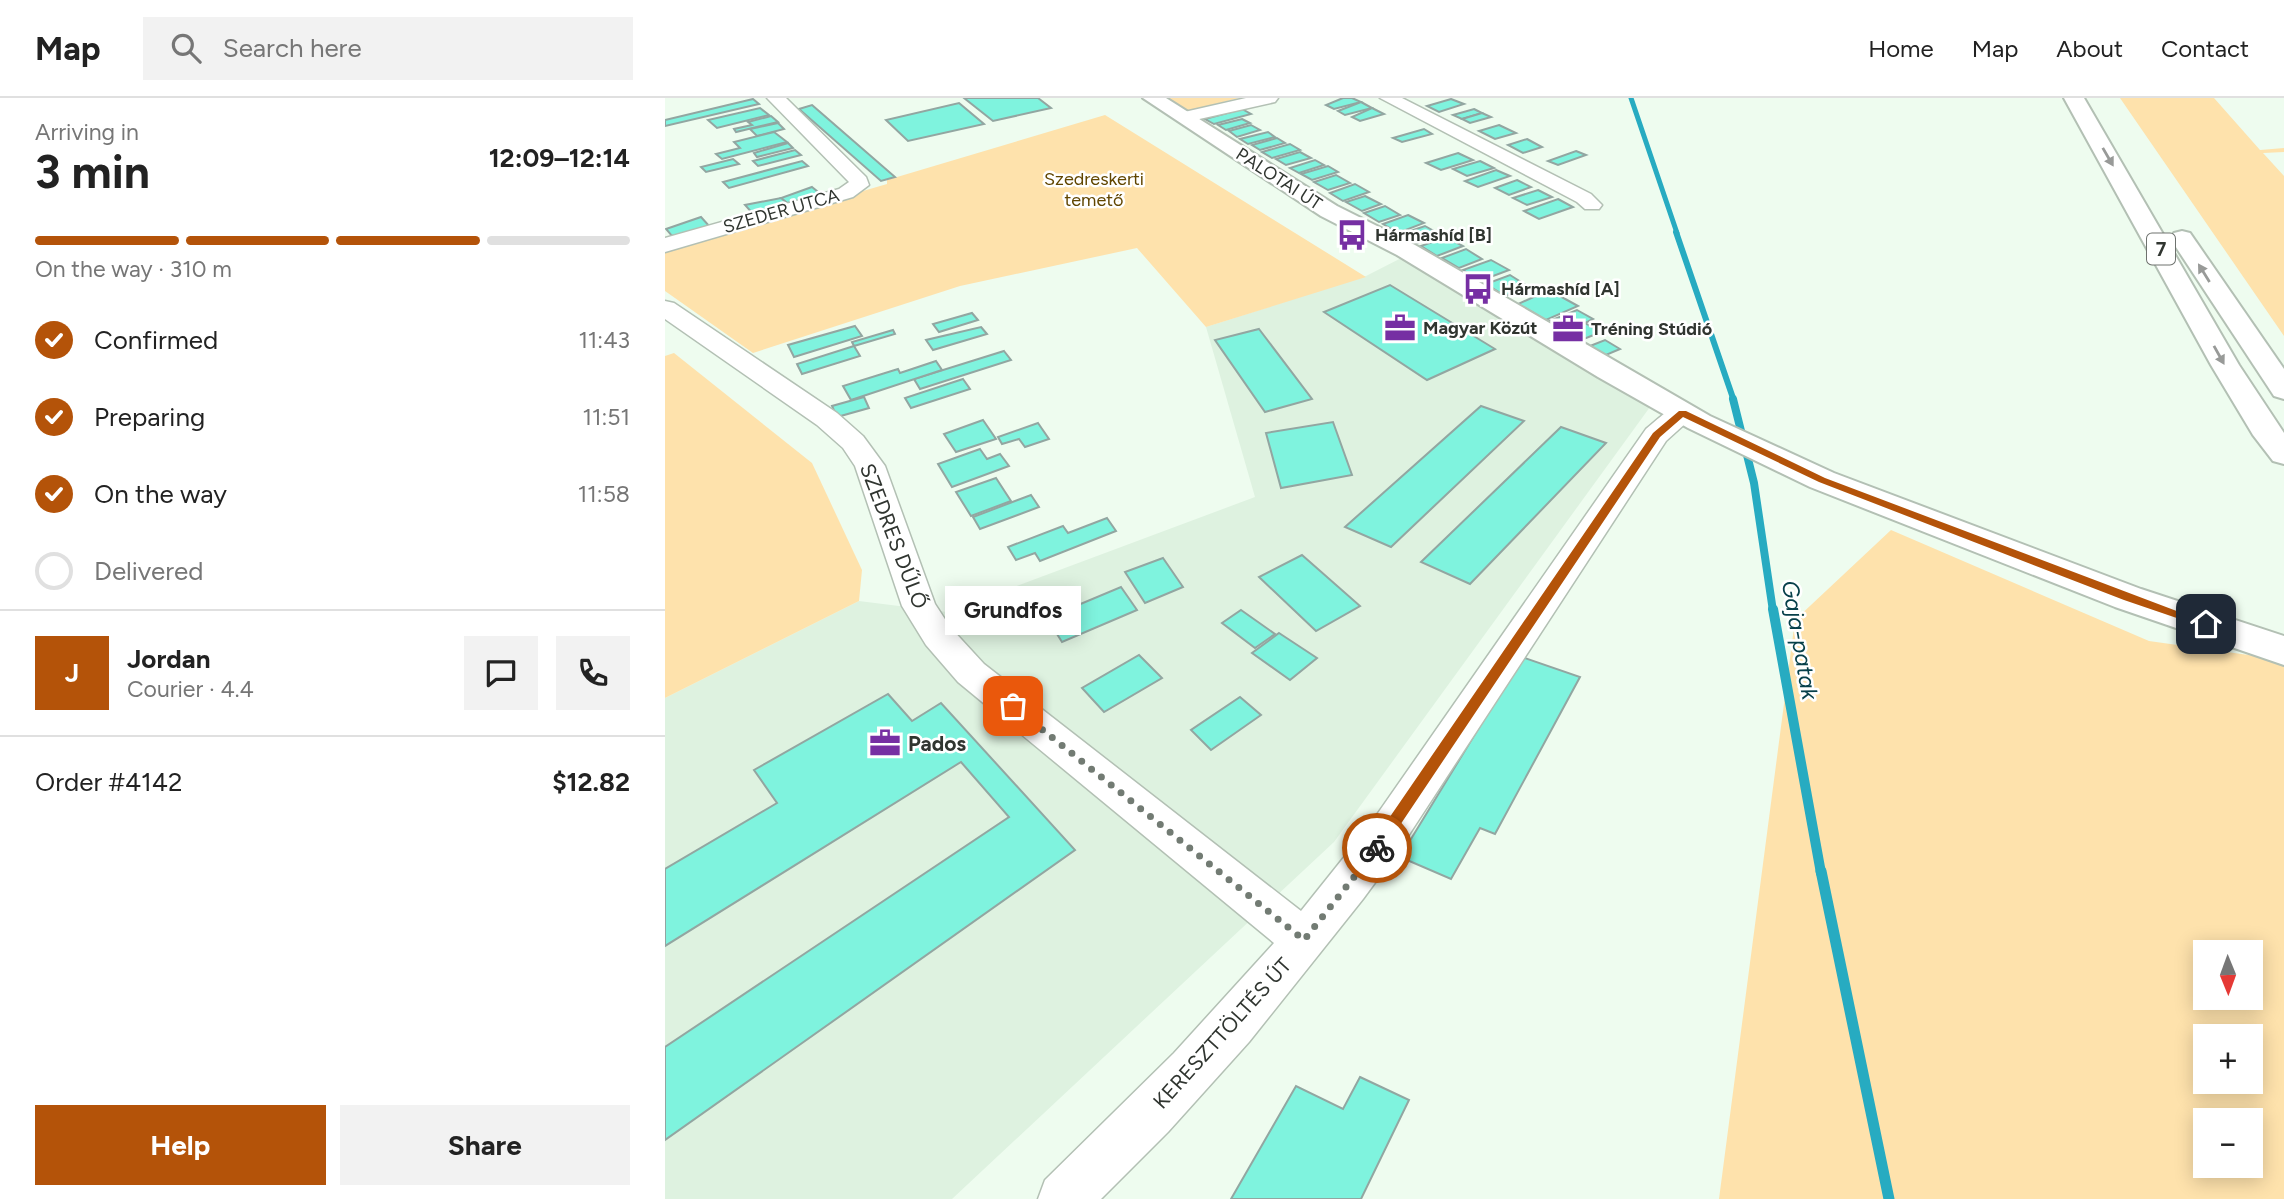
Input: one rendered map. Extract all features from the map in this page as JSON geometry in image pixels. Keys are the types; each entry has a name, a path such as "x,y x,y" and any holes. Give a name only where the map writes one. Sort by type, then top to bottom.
{"main road":[{"name":"PALOTAI ÚT","path":"1153,98 1329,211 1406,250 1691,417 1804,471 2128,598"},
{"name":"7","path":"2074,98 2225,365 2273,441"},
{"path":"2095,98 2130,155"},
{"name":"7","path":"2173,223 2284,390"},
{"path":"2128,598 2284,635"},
{"path":"2128,598 2284,651"}],"street":[{"path":"1186,117 1269,98"},
{"path":"1389,98 1584,198 1592,205"},
{"name":"SZEDER UTCA","path":"665,245 846,193 859,186 859,181 785,101"},
{"name":"SZEDRES DŰLŐ","path":"665,308 827,419 853,442 870,466 919,606 938,636 971,673 1304,940"},
{"name":"KERESZTTÖLTÉS ÚT","path":"1064,1199 1208,1053 1304,940 1384,838 1656,435 1691,417"}],"shaded area":[{"path":"1417,250 1614,366 1650,407 1334,842 952,1199 665,1199 665,698 859,601 947,612 1255,497 1206,327 1366,276"}],"green space":[{"path":"1166,98 1239,98 1187,111"},
{"path":"2120,98 2214,98 2260,150 2284,148 2284,152 2263,153 2284,176 2284,336"},
{"name":"Szedreskerti temető","path":"1105,115 1366,277 1206,327 1137,248 960,286 753,353 665,291 665,249 887,184 887,180"},
{"path":"674,353 812,463 862,570 859,601 665,698 665,356"},
{"path":"1891,530 2149,641 2284,660 2284,1199 1719,1199 1795,620"}],"building":[{"path":"964,98 1038,98 1051,108 993,121"},
{"path":"1343,98 1361,102 1334,109 1326,105"},
{"path":"753,99 759,104 665,126 665,120"},
{"path":"1451,99 1464,104 1439,112 1427,106"},
{"path":"1361,102 1372,108 1345,115 1338,111"},
{"path":"959,103 984,124 908,141 886,120"},
{"path":"812,105 895,177 881,181 799,109"},
{"path":"760,108 769,115 717,128 708,120"},
{"path":"1372,108 1384,114 1360,121 1352,117"},
{"path":"1242,109 1251,114 1214,124 1205,119"},
{"path":"1474,109 1482,113 1462,119 1453,115"},
{"path":"1482,113 1491,117 1470,123 1462,119"},
{"path":"771,116 778,122 736,132 734,129 752,125 748,122"},
{"path":"1242,119 1250,123 1226,130 1218,125"},
{"path":"778,123 784,129 757,136 750,129"},
{"path":"1251,125 1260,130 1237,137 1229,131"},
{"path":"1499,125 1516,133 1495,139 1479,131"},
{"path":"1424,129 1432,134 1402,142 1393,138"},
{"path":"774,132 787,142 722,159 716,154 740,148 734,142"},
{"path":"1268,132 1275,137 1248,144 1240,139"},
{"path":"1277,138 1285,143 1260,150 1252,145"},
{"path":"1527,139 1542,147 1523,153 1508,145"},
{"path":"788,143 793,148 757,157 754,153"},
{"path":"1290,144 1300,150 1272,158 1262,152"},
{"path":"795,150 801,155 758,166 753,161"},
{"path":"1576,151 1586,155 1558,165 1548,161"},
{"path":"1300,152 1311,158 1286,165 1276,159"},
{"path":"1458,153 1473,160 1441,170 1426,163"},
{"path":"733,159 739,164 706,172 701,167"},
{"path":"1315,160 1324,165 1299,173 1290,168"},
{"path":"802,161 808,166 729,188 723,182"},
{"path":"1480,161 1494,168 1467,176 1453,169"},
{"path":"1328,166 1338,172 1312,180 1301,174"},
{"path":"1496,170 1510,176 1478,187 1465,181"},
{"path":"1336,175 1350,183 1328,190 1314,182"},
{"path":"1517,180 1531,187 1509,195 1495,188"},
{"path":"1355,184 1369,192 1343,201 1330,193"},
{"path":"812,187 823,196 787,203 781,198"},
{"path":"1538,190 1552,197 1527,205 1513,198"},
{"path":"1365,196 1381,204 1362,211 1346,202"},
{"path":"781,198 787,203 776,206 779,209 755,216 745,205"},
{"path":"1558,199 1573,207 1539,219 1524,211"},
{"path":"1385,206 1400,215 1379,222 1364,213"},
{"path":"1408,215 1424,223 1398,233 1383,224"},
{"path":"701,217 711,228 672,236 666,229"},
{"path":"1425,226 1441,235 1417,243 1401,234"},
{"path":"1446,237 1463,246 1437,256 1421,246"},
{"path":"1466,249 1482,259 1459,268 1442,258"},
{"path":"1491,260 1509,270 1480,281 1463,270"},
{"path":"1510,275 1529,287 1505,296 1486,284"},
{"path":"1390,285 1495,349 1427,380 1324,312"},
{"path":"1549,290 1578,306 1546,320 1518,304"},
{"path":"1577,310 1593,319 1585,323 1601,332 1579,341 1547,322"},
{"path":"972,313 978,320 939,332 933,324"},
{"path":"855,326 862,336 794,357 788,345"},
{"path":"981,327 987,334 933,350 926,340"},
{"path":"1259,329 1312,399 1265,412 1215,340"},
{"path":"893,330 895,334 854,346 852,342"},
{"path":"1605,340 1620,349 1606,355 1590,346"},
{"path":"854,346 860,356 802,374 797,364"},
{"path":"1004,351 1011,360 920,389 914,379"},
{"path":"936,361 942,370 851,400 843,386 898,369 900,373"},
{"path":"963,379 970,389 911,408 905,398"},
{"path":"864,397 869,408 837,417 832,406"},
{"path":"1481,406 1524,421 1391,547 1345,527"},
{"path":"983,420 996,439 956,452 944,434"},
{"path":"1333,422 1352,475 1281,488 1266,433"},
{"path":"1038,423 1049,439 1025,447 1019,439 1002,444 998,437"},
{"path":"1561,427 1606,443 1470,584 1421,562"},
{"path":"980,449 987,459 1000,454 1009,466 952,487 938,464"},
{"path":"996,478 1011,501 971,516 956,492"},
{"path":"1031,495 1039,507 980,529 973,517"},
{"path":"1107,518 1116,531 1040,561 1035,553 1016,560 1008,547 1063,526 1068,533"},
{"path":"1302,555 1360,606 1316,631 1259,577"},
{"path":"1163,558 1183,587 1145,603 1125,572"},
{"path":"1121,587 1137,610 1062,642 1047,618"},
{"path":"1241,610 1275,634 1255,648 1222,623"},
{"path":"1279,633 1317,658 1290,680 1252,653"},
{"path":"1139,655 1162,678 1104,712 1082,688"},
{"path":"1522,657 1580,677 1495,834 1480,828 1451,879 1400,857"},
{"path":"888,694 912,721 941,703 1075,850 665,1140 665,1047 1009,817 961,762 665,946 665,869 777,803 754,770"},
{"path":"1240,697 1261,715 1211,750 1191,730"},
{"path":"1360,1077 1409,1100 1361,1199 1231,1199 1296,1086 1343,1109"}],"waterway":[{"name":"Gaja-patak","path":"1631,98 1677,233"},
{"name":"Gaja-patak","path":"1676,232 1734,401"},
{"name":"Gaja-patak","path":"1733,399 1754,483 1773,611"},
{"name":"Gaja-patak","path":"1773,609 1821,873"},
{"name":"Gaja-patak","path":"1821,871 1889,1199"}],"way so far":[{"path":"1013,706 1304,940 1377,848"}],"place":[{"name":"Hármashíd [B]","path":"1352,235"},
{"name":"Hármashíd [A]","path":"1478,289"},
{"name":"Magyar Közút","path":"1400,328"},
{"name":"Tréning Stúdió","path":"1568,329"},
{"name":"Grundfos","path":"1013,706"},
{"name":"Pados","path":"885,743"}],"route":[{"path":"1377,848 1656,435 1682,413 1822,480 2128,598 2206,624"}]}
